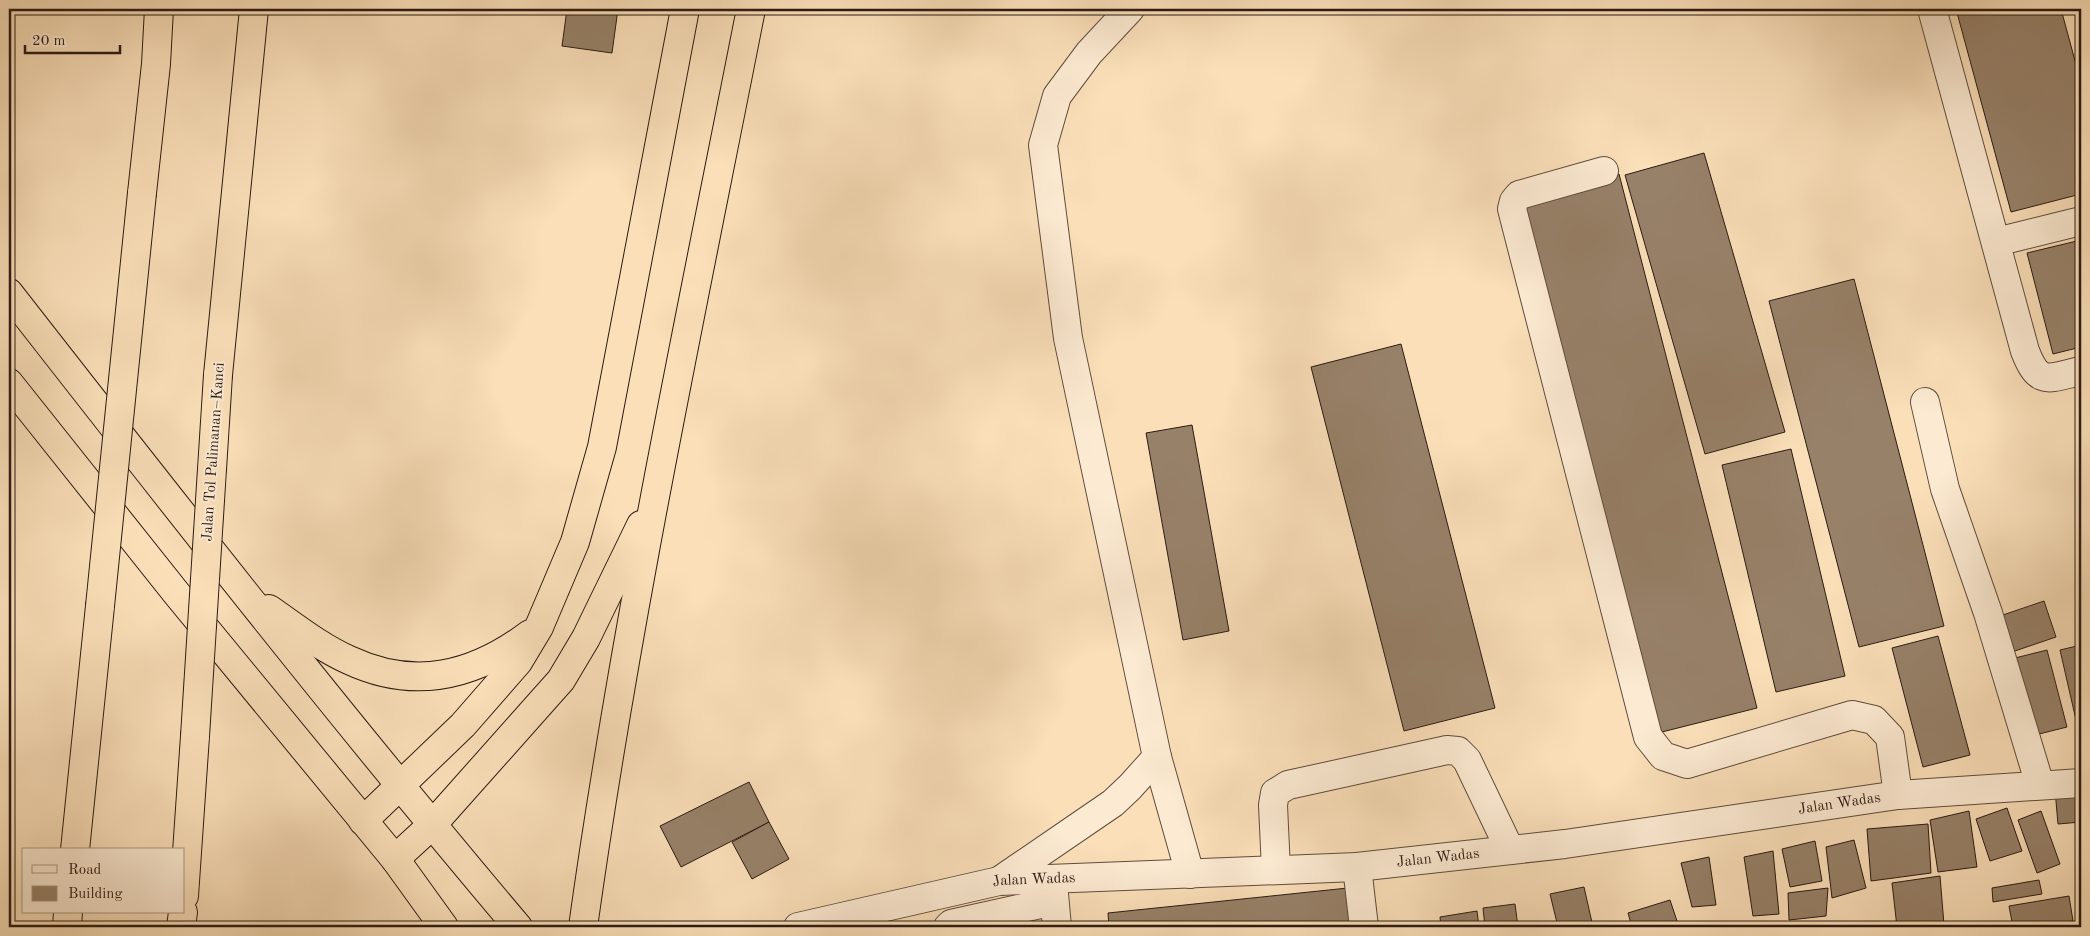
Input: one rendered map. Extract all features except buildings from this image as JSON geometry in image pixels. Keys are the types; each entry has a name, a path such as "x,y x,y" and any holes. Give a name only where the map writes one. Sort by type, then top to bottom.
{"highway":[{"path":"75,848 156,64 159,9"},
{"name":"Jalan Tol Palimanan–Kanci","path":"185,881 218,374 254,9"},
{"path":"363,821 463,725 518,662 539,627 575,542 602,447 685,9"},
{"path":"583,927 605,770 657,489 751,9"},
{"path":"9,293 243,591 432,825 518,927"},
{"path":"9,383 171,586 395,859 444,927"},
{"path":"395,859 432,825 561,680 604,603 657,489"},
{"path":"243,591 322,646 350,661 383,672 411,678 437,677 475,667 512,648 539,627"},
{"path":"67,927 68,914"},
{"path":"182,914 182,927"}],"street":[{"path":"1130,9 1089,53 1057,96 1043,145 1068,338 1156,757 1190,874"},
{"path":"1932,9 2024,350 2031,366 2040,376 2046,378 2081,371"},
{"path":"1604,171 1519,195 1514,201 1512,209 1648,737 1663,756 1686,764 1852,715 1860,716 1874,720 1890,738 1898,795"},
{"path":"1996,242 2081,221"},
{"path":"1925,402 1945,489 1988,613 2040,786"},
{"path":"1276,870 1273,806 1276,793 1288,785 1447,750 1458,751 1467,760 1510,850"},
{"path":"999,881 1113,802 1130,787 1156,757"},
{"name":"Jalan Wadas","path":"798,927 999,881 1054,902 1190,874 1357,867 1566,844 1898,795 2081,783"},
{"path":"1357,867 1364,927"},
{"path":"948,927 951,924 1054,902"}]}
